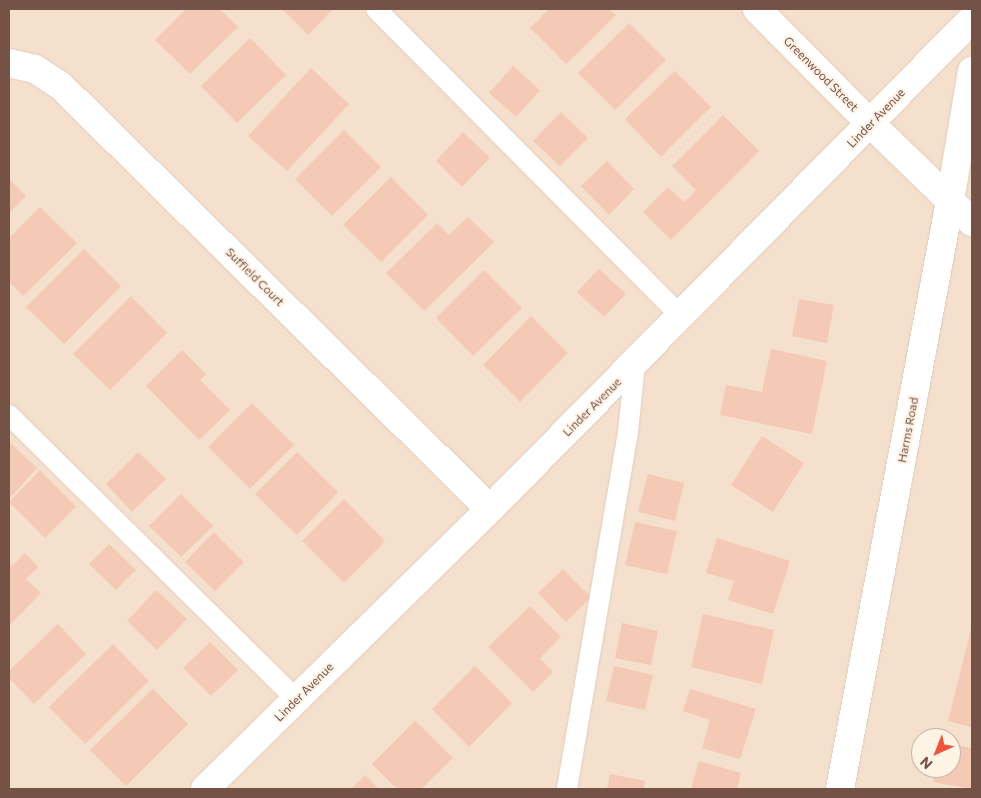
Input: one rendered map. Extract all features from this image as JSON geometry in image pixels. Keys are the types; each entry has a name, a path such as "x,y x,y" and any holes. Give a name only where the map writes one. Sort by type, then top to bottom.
{"street":[{"name":"Greenwood Street","path":"757,9 972,222"},
{"name":"Linder Avenue","path":"206,789 490,509 871,124 972,19"},
{"name":"Suffield Court","path":"9,62 35,69 61,86 490,509"},
{"name":"Harms Road","path":"840,789 950,201 972,71"}],"lane":[{"path":"376,9 681,316"},
{"path":"567,789 628,432 634,364"},
{"path":"9,415 296,700"}],"shaded area":[{"path":"9,9 972,9 972,789 9,789"}],"building":[{"path":"186,9 220,9 238,27 190,74 155,40"},
{"path":"282,9 333,9 308,35"},
{"path":"549,9 609,9 616,15 566,64 530,28"},
{"path":"629,23 666,60 615,110 578,73"},
{"path":"250,38 286,75 237,123 201,86"},
{"path":"513,66 540,90 516,117 489,93"},
{"path":"311,68 349,104 287,171 248,136"},
{"path":"675,71 711,107 661,157 625,119"},
{"path":"561,112 588,138 560,166 533,141"},
{"path":"723,115 759,151 671,240 643,212 668,187 684,202 696,190 672,166"},
{"path":"344,130 381,167 332,216 295,179"},
{"path":"463,132 490,158 462,187 436,161"},
{"path":"607,161 634,189 609,215 581,186"},
{"path":"391,177 428,215 381,262 343,225"},
{"path":"9,179 26,196 9,213"},
{"path":"40,207 77,243 23,296 9,282 9,238"},
{"path":"468,217 494,242 424,311 386,273 437,223 449,235"},
{"path":"84,249 121,286 64,344 26,307"},
{"path":"599,269 626,294 604,317 577,292"},
{"path":"484,270 522,308 473,356 436,318"},
{"path":"131,296 167,333 110,390 73,354"},
{"path":"799,299 834,305 827,343 792,336"},
{"path":"531,316 568,353 520,402 483,365"},
{"path":"771,349 827,361 812,434 720,415 726,385 762,392"},
{"path":"182,350 206,374 200,380 230,410 199,440 146,386"},
{"path":"252,403 294,445 250,489 208,447"},
{"path":"762,436 804,463 773,512 731,485"},
{"path":"9,442 37,468 9,499"},
{"path":"138,452 166,479 132,512 106,484"},
{"path":"297,452 338,492 297,535 255,494"},
{"path":"40,470 76,506 45,538 9,502"},
{"path":"648,474 684,483 675,521 638,512"},
{"path":"181,494 213,526 181,557 149,526"},
{"path":"344,499 385,541 344,583 302,541"},
{"path":"635,522 677,531 667,574 625,565"},
{"path":"214,532 244,562 215,591 185,562"},
{"path":"717,538 790,561 773,614 728,600 734,581 706,573"},
{"path":"109,544 136,570 116,590 89,564"},
{"path":"25,553 38,567 26,579 41,593 9,626 9,563 12,566"},
{"path":"563,569 591,597 566,622 538,593"},
{"path":"156,590 187,619 157,650 127,621"},
{"path":"530,606 561,637 540,658 553,672 533,692 488,647"},
{"path":"703,614 774,630 762,684 691,667"},
{"path":"622,623 658,631 651,665 615,658"},
{"path":"58,624 86,654 34,704 9,678 9,671"},
{"path":"972,625 972,722 971,727 948,721"},
{"path":"210,642 238,670 211,696 183,668"},
{"path":"113,644 149,681 85,744 49,707"},
{"path":"475,666 512,703 469,747 432,709"},
{"path":"614,666 653,675 645,710 606,701"},
{"path":"153,689 188,724 126,786 90,750"},
{"path":"690,689 756,709 740,759 702,748 710,720 683,711"},
{"path":"415,721 453,758 421,789 397,789 372,764"},
{"path":"961,746 972,748 972,789 933,782 934,778 961,778"},
{"path":"699,761 741,773 737,789 691,789"},
{"path":"610,774 645,781 644,789 607,789"},
{"path":"365,775 379,789 351,789"}]}
